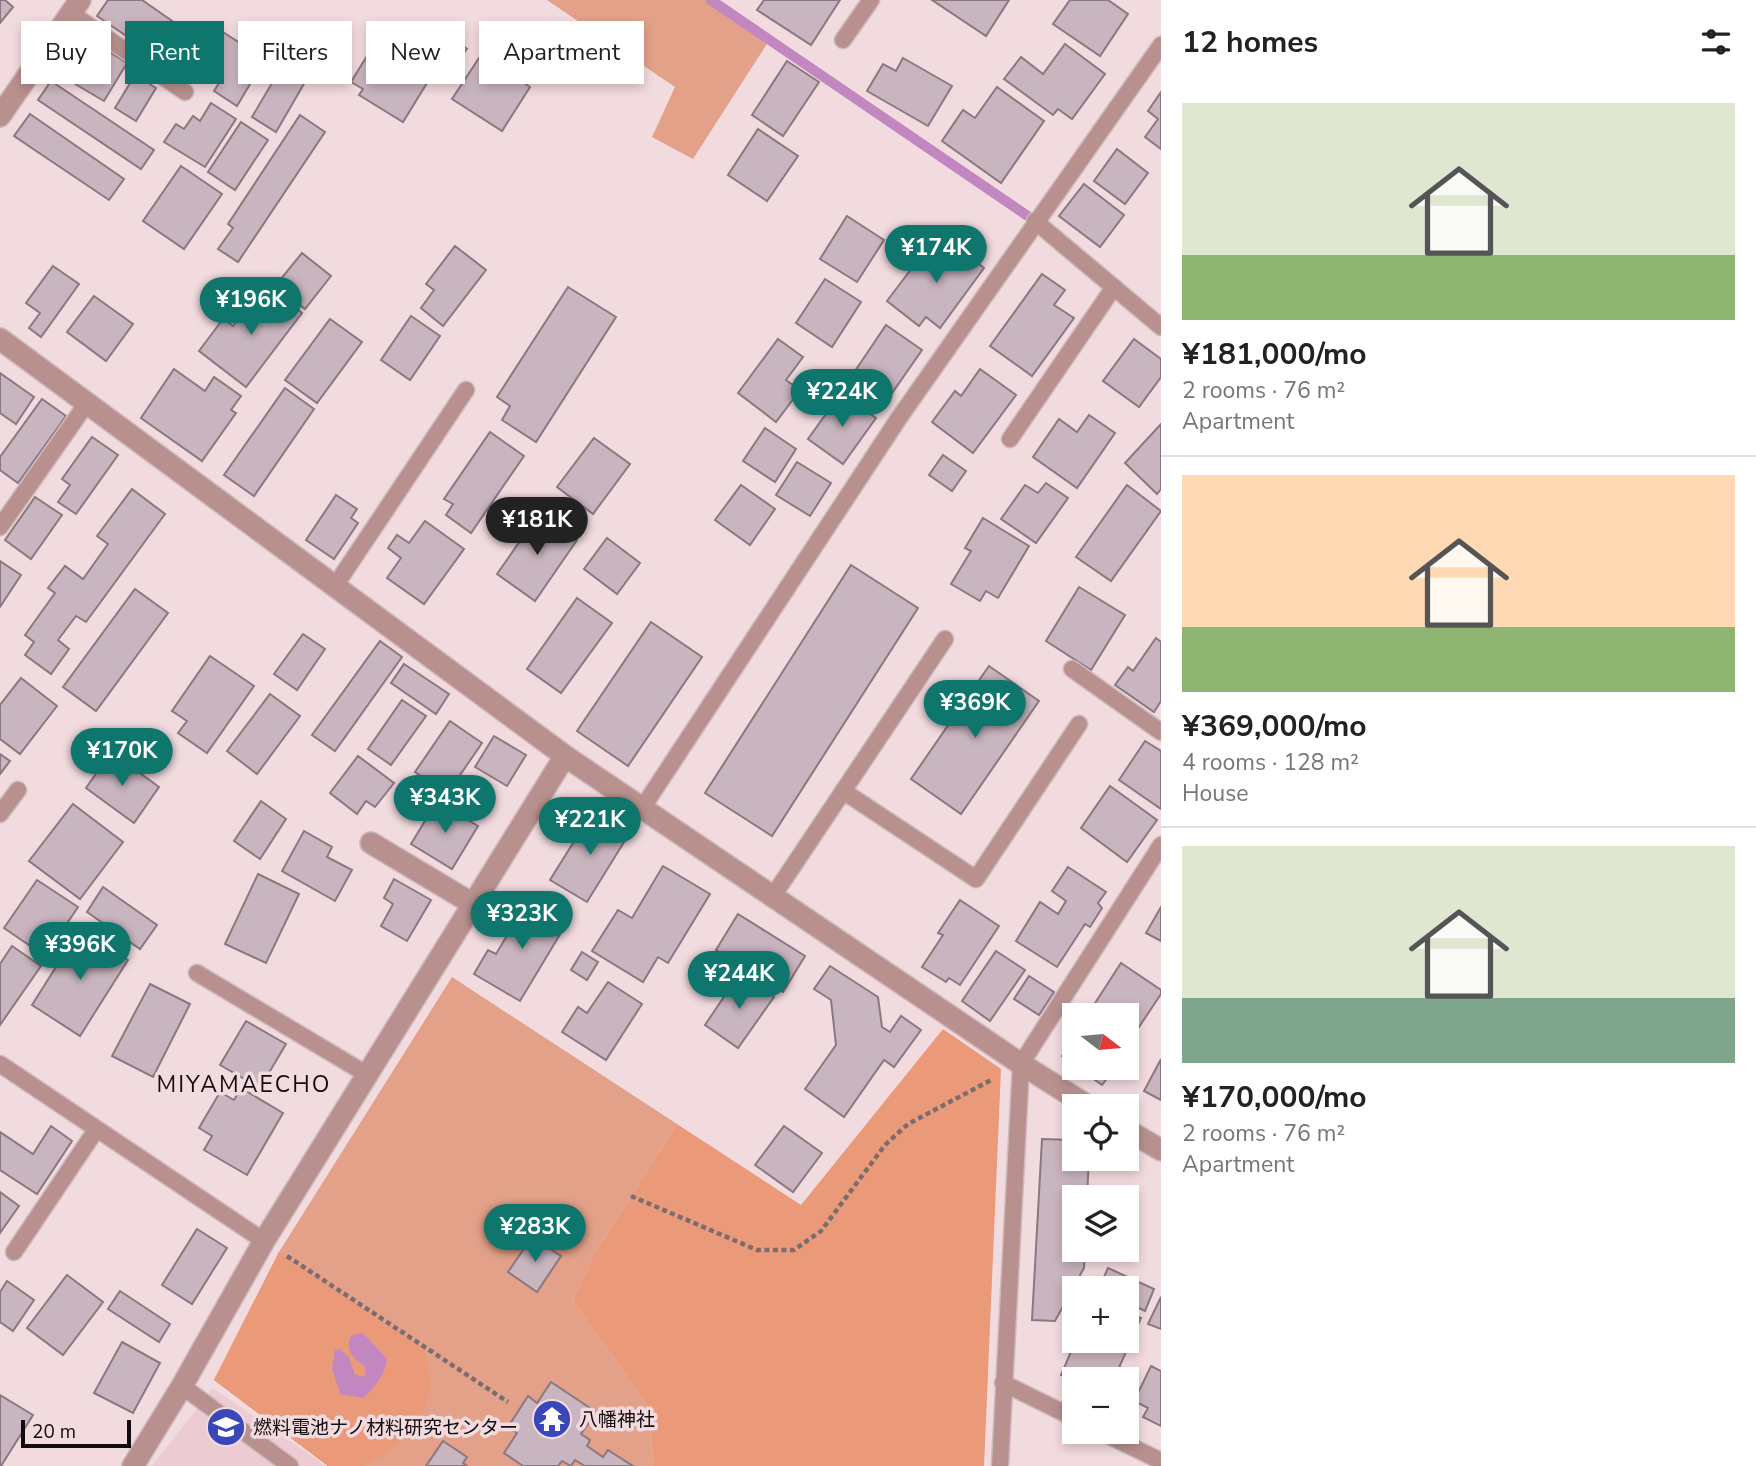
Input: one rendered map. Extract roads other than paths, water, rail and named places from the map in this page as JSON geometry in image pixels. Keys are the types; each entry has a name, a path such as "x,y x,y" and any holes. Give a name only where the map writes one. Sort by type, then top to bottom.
{"street":[{"path":"0,116 76,6"},
{"path":"0,339 565,756 1069,1094"},
{"path":"133,1466 264,1241 565,756"},
{"path":"372,843 473,904"},
{"path":"1139,1137 1161,1150"}],"lane":[{"path":"844,40 871,0"},
{"path":"76,6 185,92"},
{"path":"643,807 899,418 1161,45"},
{"path":"1035,222 1161,327"},
{"path":"1010,439 1114,287"},
{"path":"335,586 466,390"},
{"path":"0,527 87,403"},
{"path":"773,896 945,639"},
{"path":"1072,670 1161,732"},
{"path":"843,791 975,879 1079,724"},
{"path":"0,814 18,790"},
{"path":"1000,1466 1021,1064 1161,845"},
{"path":"197,973 368,1075"},
{"path":"0,1065 264,1241"},
{"path":"14,1252 96,1130"},
{"path":"1003,1383 1062,1412"},
{"path":"182,1386 290,1466"},
{"path":"1126,1444 1161,1461"}],"waterway":[{"path":"711,0 1035,221"}],"place":[{"name":"八幡神社","path":"552,1419"},
{"name":"燃料電池ナノ材料研究センター","path":"226,1427"}],"district":[{"name":"MIYAMAECHO","path":"244,1084"}]}
